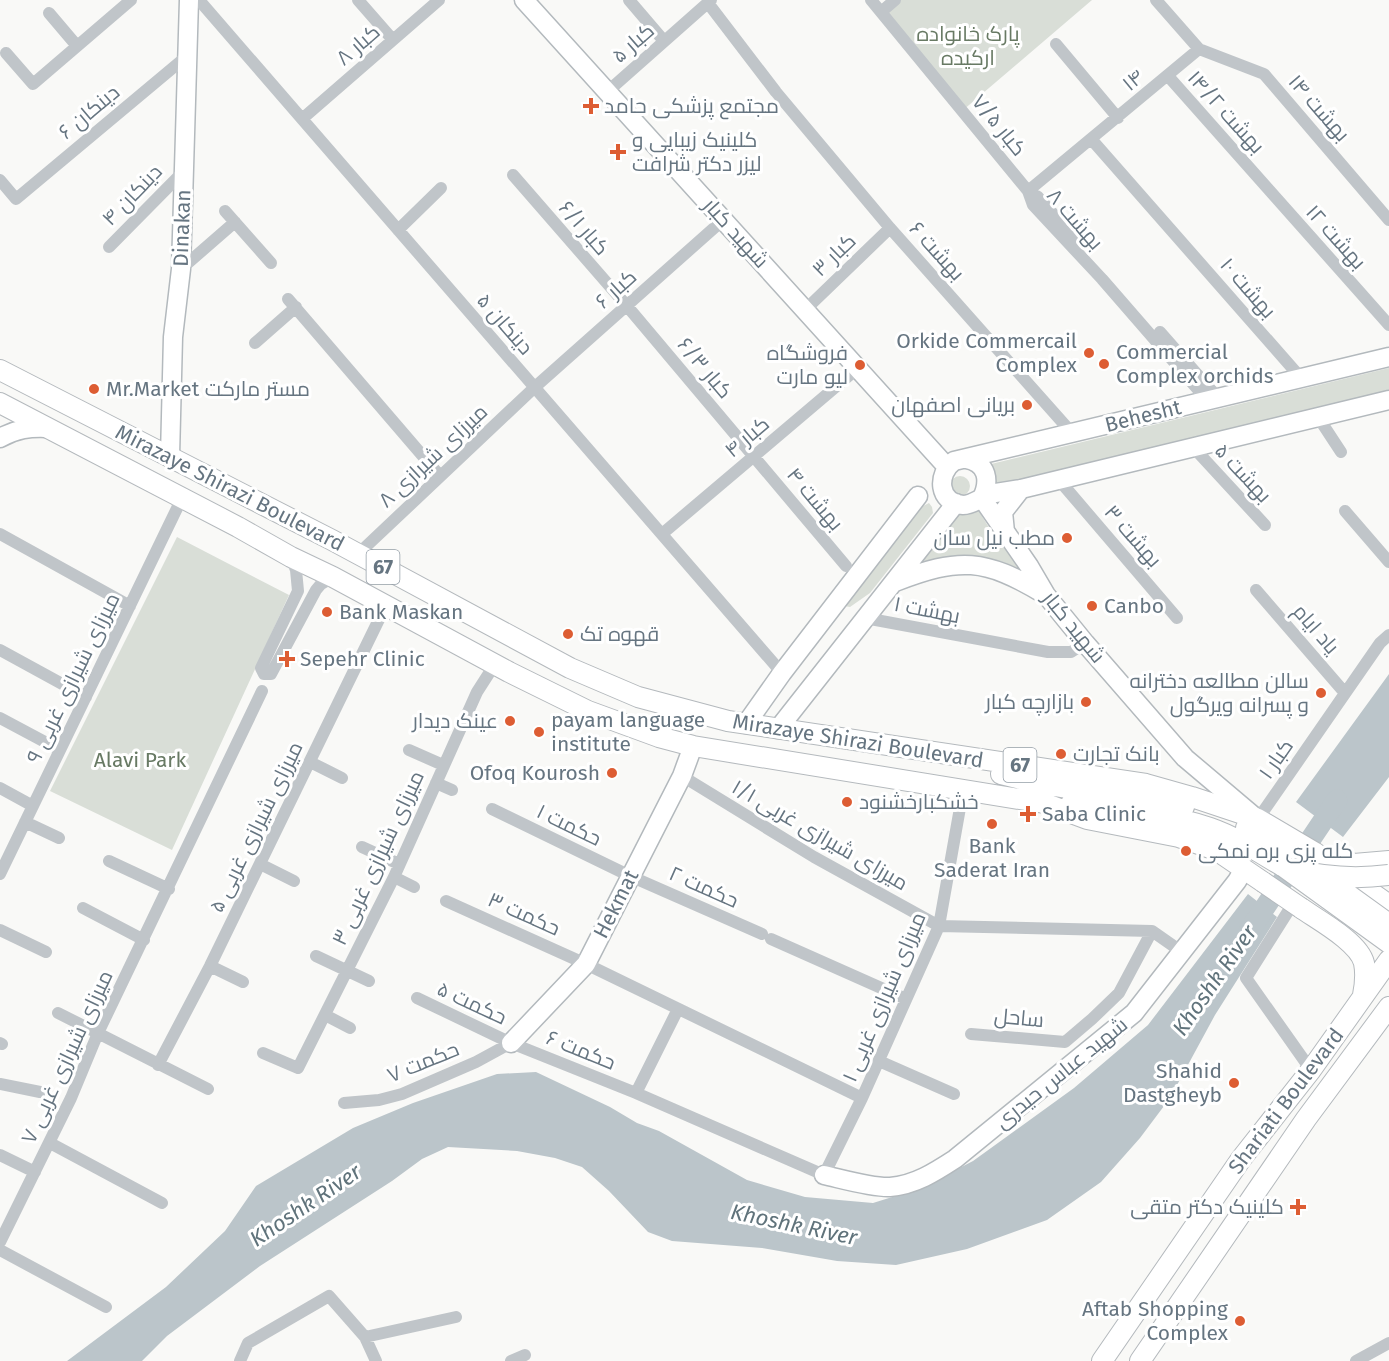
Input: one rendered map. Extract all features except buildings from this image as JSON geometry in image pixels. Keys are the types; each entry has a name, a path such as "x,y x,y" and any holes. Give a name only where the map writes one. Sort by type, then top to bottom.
{"main road":[{"name":"Mirazaye Shirazi Boulevard","path":"0,370 170,456 601,683 666,706 728,721 1146,784 1258,819 1286,834 1318,858"},
{"name":"Mirazaye Shirazi Boulevard","path":"0,403 588,711 693,747 963,791 1043,793 1087,819 1179,837 1216,850 1346,940 1364,962 1363,996"},
{"path":"890,746 1043,793 1160,814 1212,829 1284,867 1389,943"},
{"path":"1043,793 1152,801 1204,812 1318,858 1384,901 1361,934 1346,940"},
{"path":"1318,858 1354,864 1389,861"},
{"path":"1318,858 1389,924"},
{"path":"1284,867 1305,873 1341,876 1389,875"},
{"name":"Shariati Boulevard","path":"1102,1361 1242,1159 1351,1016 1389,960"},
{"name":"Shariati Boulevard","path":"1140,1361 1306,1119 1389,1006"},
{"path":"1242,1159 1241,1166 1248,1178 1254,1180 1265,1178"},
{"path":"1224,1185 1242,1186 1246,1192 1248,1204"}],"street":[{"path":"6,53 33,84 131,0"},
{"name":"Dinakan","path":"170,456 173,337 181,268 189,0"},
{"name":"۵ دینکان","path":"199,0 782,673"},
{"path":"358,0 393,40"},
{"name":"۸ کبار","path":"302,119 439,0"},
{"name":"شهید کبار","path":"524,0 947,467"},
{"path":"629,0 664,41"},
{"name":"۷/۵ کبار","path":"871,0 1028,191"},
{"path":"881,12 895,0"},
{"path":"1156,0 1199,49"},
{"name":"۵ کبار","path":"607,92 709,2"},
{"name":"۶ بهشت","path":"709,2 776,92 890,228 1072,434"},
{"path":"49,13 77,46"},
{"path":"1056,44 1118,118"},
{"name":"۱۴","path":"1028,191 1199,49"},
{"name":"۱۴ بهشت","path":"1199,49 1264,74 1389,220"},
{"name":"دینکان ۶","path":"0,180 16,199 187,56"},
{"name":"۱۴/۲ بهشت","path":"1168,76 1255,174"},
{"name":"۱۰ بهشت","path":"1092,140 1301,378"},
{"name":"دینکان ۴","path":"109,247 184,171"},
{"name":"۱۲ بهشت","path":"1255,174 1389,325"},
{"name":"۶/۱ کبار","path":"513,175 627,306"},
{"path":"398,230 441,188"},
{"name":"۸ بهشت","path":"1028,191 1038,197 1213,399"},
{"path":"225,211 271,264"},
{"name":"۶ کبار","path":"535,387 723,220"},
{"path":"181,268 235,222"},
{"name":"۳ کبار","path":"805,310 890,228"},
{"path":"255,343 292,303 440,476"},
{"name":"۶/۳ کبار","path":"627,306 754,456"},
{"name":"Behesht","path":"966,459 1389,357"},
{"name":"۴ کبار","path":"662,534 858,368"},
{"name":"۸ میرزای شیرازی","path":"358,554 535,387"},
{"name":"Behesht","path":"982,497 1389,401"},
{"path":"1318,417 1341,452"},
{"path":"0,438 27,428 48,428"},
{"name":"۵ بهشت","path":"1193,447 1265,525"},
{"name":"۴ بهشت","path":"754,456 846,566"},
{"path":"966,459 976,462 986,474 987,482 982,497 970,504 956,503 949,499 942,486 947,467 954,461 966,459"},
{"name":"۳ بهشت","path":"1059,480 1177,618"},
{"path":"1005,532 1003,512 1021,489"},
{"path":"746,724 782,673 918,496"},
{"name":"شهید کبار","path":"982,497 1046,595 1085,643 1185,758 1258,819"},
{"name":"میرزای شیرازی غربی ۹","path":"0,874 182,498"},
{"path":"778,729 956,503"},
{"path":"1345,511 1389,562"},
{"path":"0,534 130,606"},
{"path":"291,557 296,570 298,591 261,668 264,674 271,674 316,590 333,577"},
{"path":"893,582 924,570 966,564 997,570 1013,576 1046,595"},
{"name":"یاد ایام","path":"1256,590 1345,693"},
{"name":"۵ میرزای شیرازی غربی","path":"158,1065 210,966 386,606"},
{"name":"۱ بهشت","path":"865,618 1048,652 1071,652 1085,643"},
{"name":"۱ کبار","path":"1258,819 1380,643 1389,635"},
{"path":"0,651 86,697"},
{"name":"۳ میرزای شیرازی غربی","path":"263,1053 297,1068 394,877 477,692 495,664"},
{"name":"۷ میرزای شیرازی غربی","path":"0,1242 50,1143 98,1033 262,692"},
{"path":"0,718 60,750"},
{"name":"Hekmat","path":"512,1043 586,963 682,776 693,747"},
{"path":"409,750 443,765"},
{"path":"310,762 342,778"},
{"name":"۱/۱ میرزای شیرازی غربی","path":"682,776 814,857 939,926"},
{"path":"436,783 452,790"},
{"path":"0,788 33,806"},
{"name":"۱ میرزای شیرازی غربی","path":"824,1175 862,1098 939,926 963,791"},
{"name":"۱ حکمت","path":"492,809 630,876"},
{"path":"25,822 59,838"},
{"path":"362,847 399,864"},
{"path":"109,861 169,889"},
{"path":"260,864 294,881"},
{"name":"شهید عباس حیدری","path":"824,1175 888,1188 905,1185 928,1176 956,1159 1134,1013 1237,881 1244,868"},
{"name":"۲ حکمت","path":"630,876 906,999"},
{"path":"394,877 414,887"},
{"name":"۳ حکمت","path":"446,901 586,963 862,1098"},
{"path":"1298,905 1246,978 1311,1070"},
{"path":"83,908 144,940"},
{"path":"939,926 1152,932 1182,952"},
{"path":"0,930 46,952"},
{"name":"ساحل","path":"971,1034 1065,1042 1119,993 1152,932"},
{"path":"316,956 369,981"},
{"path":"210,966 243,982"},
{"name":"۵ حکمت","path":"417,998 512,1043"},
{"path":"636,1093 678,1009"},
{"path":"58,1013 208,1089"},
{"path":"324,1015 350,1028"},
{"path":"1371,1033 1389,1019"},
{"name":"۶ حکمت","path":"512,1043 636,1093 824,1175"},
{"name":"۷ حکمت","path":"344,1103 379,1100 402,1094 476,1062 512,1043"},
{"path":"879,1061 954,1094"},
{"path":"0,1084 40,1092"},
{"path":"50,1143 162,1203"},
{"path":"0,1155 34,1172"},
{"path":"0,1250 106,1307"},
{"path":"240,1361 248,1343 329,1296 366,1337 376,1361"},
{"path":"366,1337 456,1317"},
{"path":"1356,1361 1389,1343"},
{"path":"511,1361 525,1355"}],"green space":[{"name":"پارک خانواده ارکیده","path":"895,0 1092,0 962,111 881,12"},
{"path":"1389,368 1389,397 992,489 987,465"},
{"path":"960,476 967,479 970,486 967,493 960,496 953,493 950,486 953,479"},
{"path":"929,503 933,513 870,593 850,607 844,606 919,508"},
{"path":"979,510 995,537 1029,577 947,558 912,566 951,513"},
{"name":"Alavi Park","path":"177,537 289,595 172,850 50,791"}],"water":[{"path":"1389,674 1389,777 1343,837 1296,802"},
{"path":"1248,894 1277,917 1215,1015 1170,1098 1140,1138 1101,1182 1047,1220 967,1249 896,1265 837,1261 762,1248 672,1241 648,1232 609,1191 582,1167 555,1158 517,1151 448,1147 422,1159 392,1181 260,1266 167,1336 142,1361 67,1361 166,1287 225,1231 256,1186 353,1128 413,1103 497,1074 536,1072 610,1107 637,1123 659,1131 747,1180 805,1197 873,1203 921,1188 973,1161 1074,1088 1148,1025"}],"waterway":[{"name":"Khoshk River","path":"1249,931 1337,800"}],"place":[{"name":"مجتمع پزشکی حامد","path":"591,106"},
{"name":"کلینیک زیبایی و لیزر دکتر شرافت","path":"618,152"},
{"name":"Orkide Commercail Complex","path":"1089,353"},
{"name":"Commercial Complex orchids","path":"1104,364"},
{"name":"فروشگاه لیو مارت","path":"860,365"},
{"name":"Mr.Market مستر مارکت","path":"94,389"},
{"name":"بریانی اصفهان","path":"1027,405"},
{"name":"مطب نیل سان","path":"1067,538"},
{"name":"Canbo","path":"1092,606"},
{"name":"Bank Maskan","path":"327,612"},
{"name":"قهوه تک","path":"568,634"},
{"name":"Sepehr Clinic","path":"287,659"},
{"name":"سالن مطالعه دخترانه و پسرانه ویرگول","path":"1321,693"},
{"name":"بازارچه کبار","path":"1086,702"},
{"name":"عینک دیدار","path":"510,721"},
{"name":"payam language institute","path":"539,732"},
{"name":"بانک تجارت","path":"1061,754"},
{"name":"Ofoq Kourosh","path":"612,773"},
{"name":"خشکبارخشنود","path":"847,802"},
{"name":"Saba Clinic","path":"1028,814"},
{"name":"Bank Saderat Iran","path":"992,824"},
{"name":"کله پزی بره نمکی","path":"1186,851"},
{"name":"Shahid Dastgheyb","path":"1234,1083"},
{"name":"کلینیک دکتر متقی","path":"1298,1207"},
{"name":"Aftab Shopping Complex","path":"1240,1321"}]}
